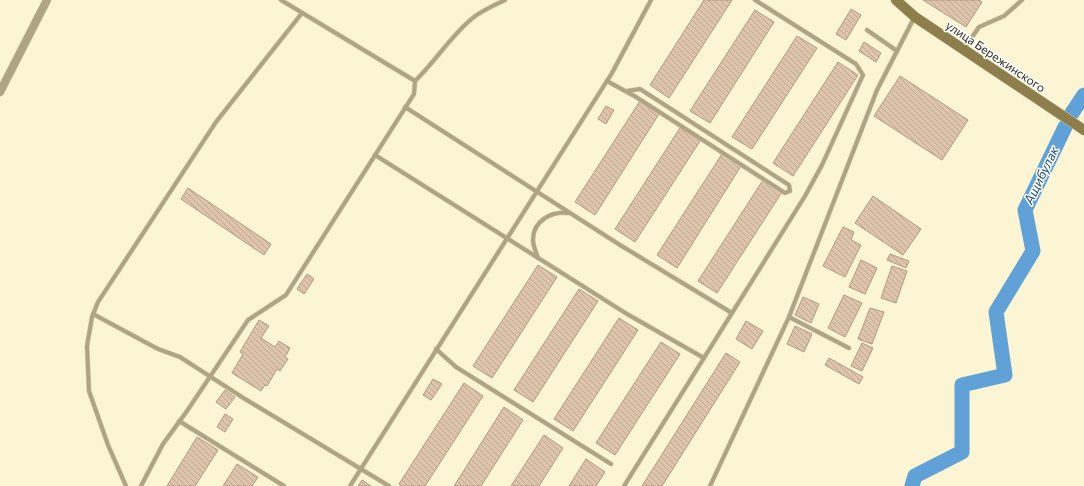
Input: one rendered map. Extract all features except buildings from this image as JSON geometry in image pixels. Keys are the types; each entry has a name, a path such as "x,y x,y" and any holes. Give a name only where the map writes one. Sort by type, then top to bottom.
{"main road":[{"name":"улица Бережинского","path":"896,0 915,17 1084,130"}],"street":[{"path":"0,92 47,0"}],"lane":[{"path":"281,0 415,81"},
{"path":"140,486 163,444 248,320 286,294 414,94 415,81 457,32 475,16 504,0"},
{"path":"350,486 607,80 651,0"},
{"path":"624,486 805,196 822,164 863,75 856,64 755,0"},
{"path":"963,50 979,27 1004,16 1022,0"},
{"path":"126,486 108,445 89,391 87,346 93,314 98,302 138,239 216,122 302,13"},
{"path":"710,486 789,317 877,90 915,17"},
{"path":"867,30 897,51"},
{"path":"607,80 627,91 785,193 790,190 789,185 640,89 627,91"},
{"path":"405,107 570,213 732,313"},
{"path":"375,155 627,314 704,358"},
{"path":"538,258 534,248 533,239 538,224 548,215 559,212 570,213"},
{"path":"93,314 158,349 180,357 245,399 389,486"},
{"path":"789,317 849,348"},
{"path":"436,349 456,367 611,464"},
{"path":"179,421 284,486"}],"waterway":[{"name":"Ащибулак","path":"1072,113 1084,95"},
{"name":"Ащибулак","path":"912,486 915,476 962,452 962,385 1005,375 996,312 1033,251 1025,210 1065,127"}]}
